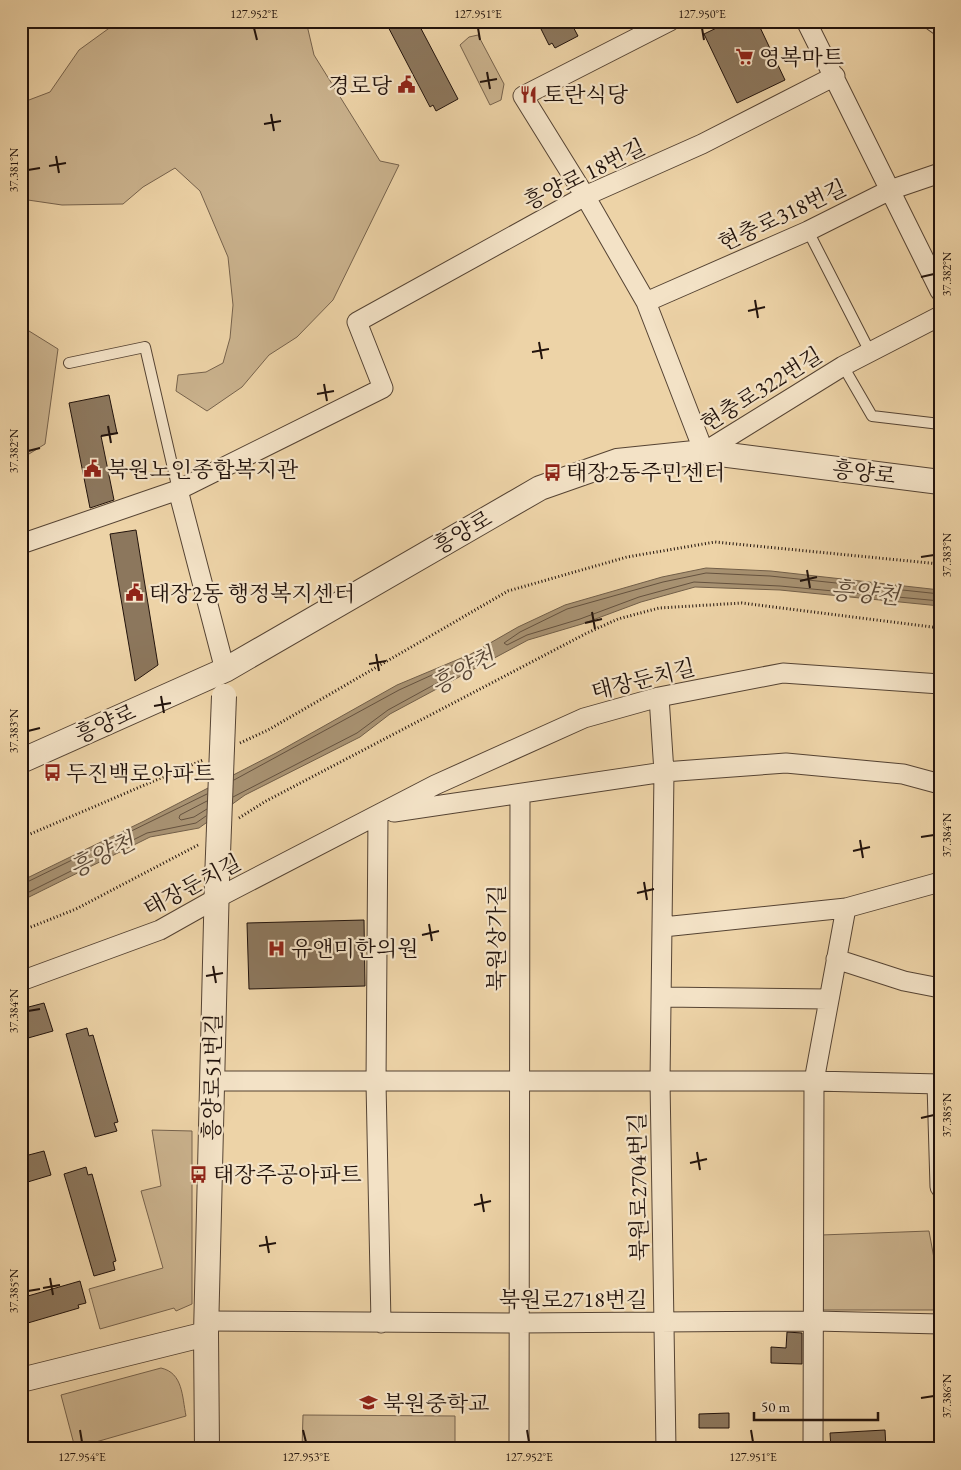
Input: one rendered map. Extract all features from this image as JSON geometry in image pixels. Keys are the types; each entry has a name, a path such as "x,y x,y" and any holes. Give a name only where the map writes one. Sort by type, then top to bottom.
{"street":[{"path":"670,21 524,96 585,196 646,302 704,452"},
{"path":"806,21 835,76 940,291"},
{"path":"933,21 940,26"},
{"name":"흥양로 18번길","path":"178,490 383,388 357,322 585,196 702,144 835,76"},
{"name":"현충로318번길","path":"646,302 808,231 890,190 940,173"},
{"name":"현충로322번길","path":"704,452 843,366 940,316"},
{"name":"흥양로","path":"21,760 225,670 540,488 617,461 704,452 940,482"},
{"path":"21,544 178,490 225,670"},
{"name":"흥양로51번길","path":"207,1449 206,1328 217,889 225,670"},
{"name":"태장둔치길","path":"21,981 160,930 217,889 378,815 435,785 584,718 659,697 783,673 940,684"},
{"path":"659,697 664,772 660,1081"},
{"path":"381,1323 376,1083 378,815 664,772 786,763 903,774 940,784"},
{"name":"북원상가길","path":"520,794 520,1081"},
{"path":"662,927 846,908 940,882"},
{"path":"813,1449 814,1081 846,908"},
{"path":"836,959 904,981 940,988"},
{"path":"662,998 828,999"},
{"path":"518,1449 520,1081"},
{"name":"북원로2704번길","path":"660,1081 666,1449"},
{"name":"북원로2704번길","path":"212,1082 814,1081 938,1084 940,1187"},
{"name":"북원로2718번길","path":"206,1328 381,1323 814,1321 940,1324"},
{"path":"21,1380 206,1328"}],"lane":[{"path":"808,231 870,352"},
{"path":"69,363 145,347 178,490"},
{"name":"현충로322번길","path":"843,366 872,416 940,424"}],"path":[{"path":"233,746 268,730 508,591 627,557 715,542 940,564"},
{"path":"233,822 266,801 587,633 618,619 659,608 742,603 940,628"},
{"path":"21,838 206,758"},
{"path":"21,931 76,909 201,844"}],"shaded area":[{"path":"119,21 306,21 314,55 380,161 399,165 333,300 297,337 269,355 242,387 207,411 176,391 178,375 206,372 223,363 230,338 233,305 228,257 200,191 175,168 143,187 123,204 62,205 21,199 21,103 50,92 79,50"},
{"path":"478,35 504,84 501,100 490,105 460,45 469,37"},
{"path":"21,326 58,349 45,444 21,459"},
{"path":"152,1130 192,1131 192,1304 176,1311 174,1308 100,1329 89,1289 163,1268 141,1191 161,1186"},
{"path":"929,1231 940,1291 940,1308 937,1310 823,1310 821,1235"},
{"path":"161,1368 174,1375 178,1380 186,1416 75,1448 61,1395"},
{"path":"303,1415 455,1416 455,1449 302,1449"}],"water":[{"name":"흥양천","path":"706,568 771,571 940,590 940,606 780,590 695,587 641,602 582,624 528,640 390,714 360,737 245,795 199,828 150,837 21,901 21,881 144,821 276,753 397,685 471,654 518,627 565,605 662,577"}],"building":[{"path":"385,21 417,21 458,99 436,111 433,105 430,107"},
{"path":"537,21 570,21 578,36 555,48 552,43 549,45"},
{"name":"영복마트","path":"731,21 757,21 785,80 737,103 704,34"},
{"path":"109,395 117,433 101,436 114,500 90,508 69,403"},
{"path":"136,530 158,665 135,681 110,534"},
{"path":"364,920 365,986 249,989 247,923"},
{"path":"44,1003 53,1031 21,1040 21,1009"},
{"path":"87,1028 89,1036 93,1035 118,1122 114,1123 117,1131 95,1137 66,1034"},
{"path":"44,1151 51,1175 21,1184 21,1157"},
{"path":"86,1167 88,1175 92,1174 116,1261 113,1262 115,1270 94,1276 64,1174"},
{"path":"80,1281 86,1303 78,1305 79,1308 21,1325 21,1298"},
{"path":"787,1332 802,1333 802,1364 771,1363 771,1347 786,1348"},
{"path":"729,1413 729,1428 699,1428 699,1414"},
{"path":"885,1430 886,1449 831,1449 830,1433"}],"place":[{"name":"영복마트","path":"745,57"},
{"name":"경로당","path":"406,85"},
{"name":"토란식당","path":"529,94"},
{"name":"북원노인종합복지관","path":"93,469"},
{"name":"태장2동주민센터","path":"552,472"},
{"name":"태장2동 행정복지센터","path":"135,593"},
{"name":"두진백로아파트","path":"52,773"},
{"name":"유앤미한의원","path":"277,948"},
{"name":"태장주공아파트","path":"199,1174"},
{"name":"북원중학교","path":"369,1403"}]}
